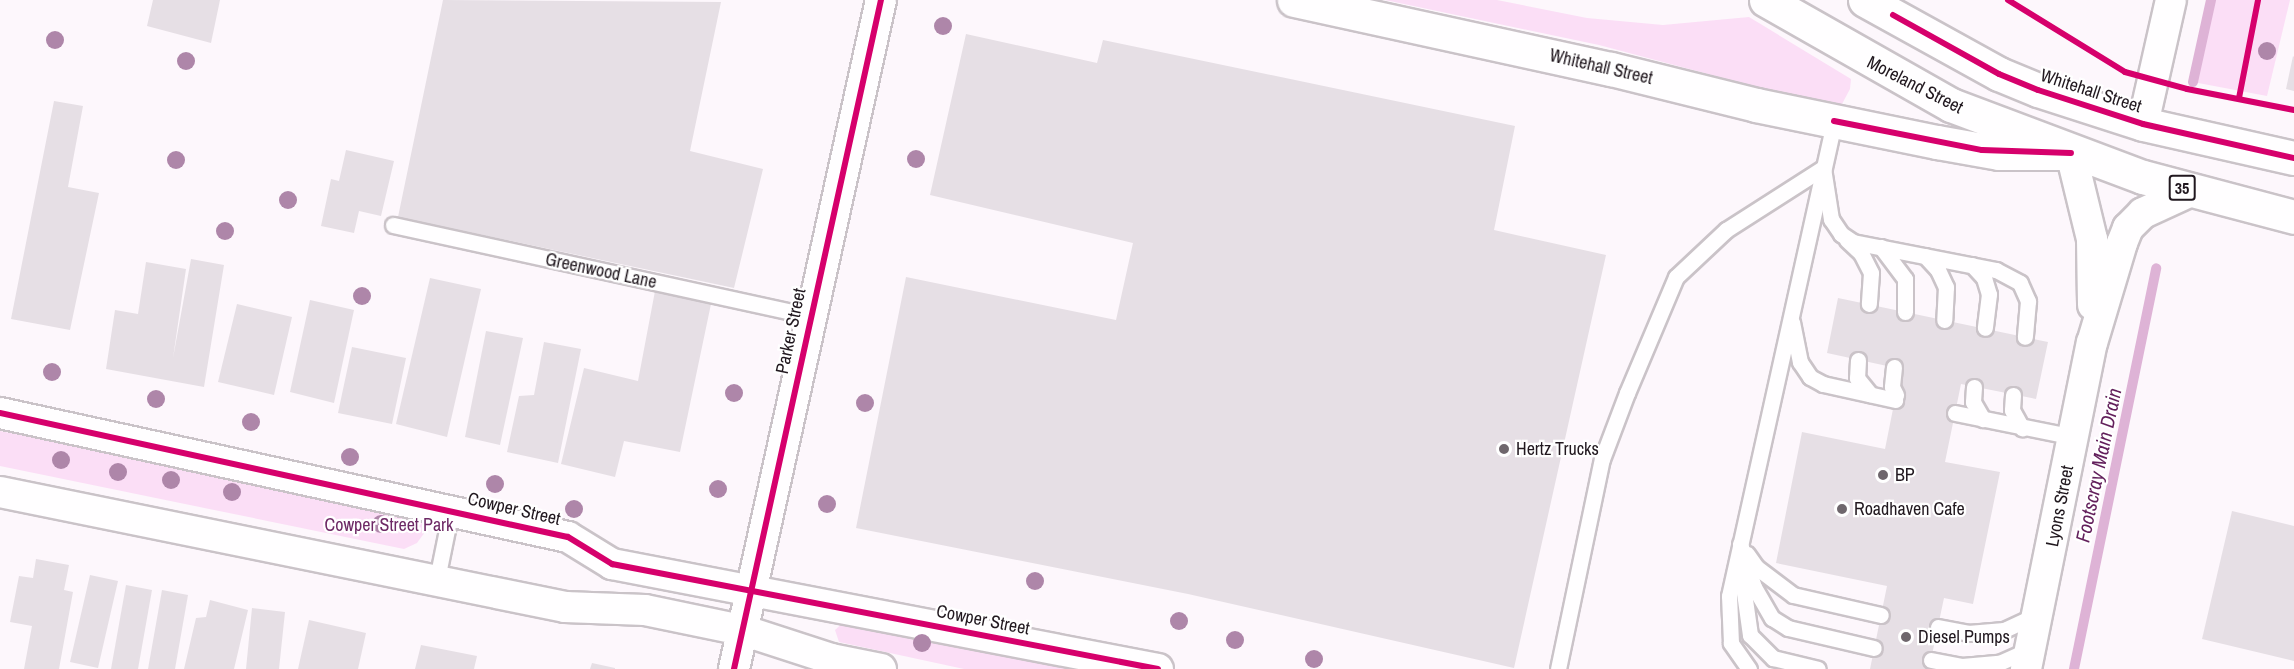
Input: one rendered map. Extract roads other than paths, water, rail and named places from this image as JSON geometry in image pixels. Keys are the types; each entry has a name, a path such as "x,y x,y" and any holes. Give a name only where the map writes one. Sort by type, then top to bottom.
{"main road":[{"name":"Whitehall Street","path":"1294,0 1834,121 1982,150 2071,153 2193,190 2294,217"},
{"name":"Moreland Street","path":"1766,0 1951,105 2071,153"},
{"name":"Whitehall Street","path":"1849,0 1892,9 1998,74 2143,124 2294,158"}],"street":[{"name":"Parker Street","path":"734,669 809,316 881,0"},
{"path":"2143,124 2171,0"},
{"name":"Lyons Street","path":"2071,153 2092,239 2092,344"},
{"name":"Lyons Street","path":"2029,659 2092,344 2128,228 2149,210 2193,190"},
{"name":"Cowper Street","path":"0,413 568,537 612,564 1158,669"},
{"path":"0,492 565,606 645,610 742,630 831,659 880,669"}],"lane":[{"path":"1749,669 1731,643 1729,596 1834,121"},
{"path":"1823,168 1828,209 1841,234 1861,253 1871,273 1869,304"},
{"path":"1558,669 1602,459 1676,277 1726,230 1823,168"},
{"name":"Greenwood Lane","path":"393,225 809,316"},
{"path":"1841,234 1853,242 1996,270 2020,283 2028,301 2025,337"},
{"path":"1881,247 1905,279 1905,312"},
{"path":"1925,256 1938,270 1946,288 1944,320"},
{"path":"1972,265 1984,278 1989,294 1985,328"},
{"path":"1791,313 1800,362 1810,376 1823,384 1895,397 1892,387 1894,367"},
{"path":"1858,360 1857,378 1870,394"},
{"path":"1974,387 1973,402 1983,419"},
{"path":"2013,394 2012,410 2022,428"},
{"path":"1955,413 2074,437"},
{"name":"Cowper Street","path":"437,579 451,510"},
{"path":"1740,544 1756,567 1792,595 1881,615"},
{"path":"1740,544 1754,587 1772,618 1788,628 1874,648"},
{"path":"1740,544 1741,591 1750,635 1773,658 1818,669"},
{"path":"1938,627 1968,633 2004,630 2038,614"},
{"path":"1931,660 1962,666 2029,659"}],"waterway":[{"name":"Footscray Main Drain","path":"2193,82 2211,0"},
{"name":"Footscray Main Drain","path":"2074,669 2156,268"}],"place":[{"name":"Hertz Trucks","path":"1504,449"},
{"name":"BP","path":"1883,475"},
{"name":"Roadhaven Cafe","path":"1842,509"},
{"name":"Diesel Pumps","path":"1906,637"}],"park label":[{"name":"Cowper Street Park","path":"389,525"}]}
